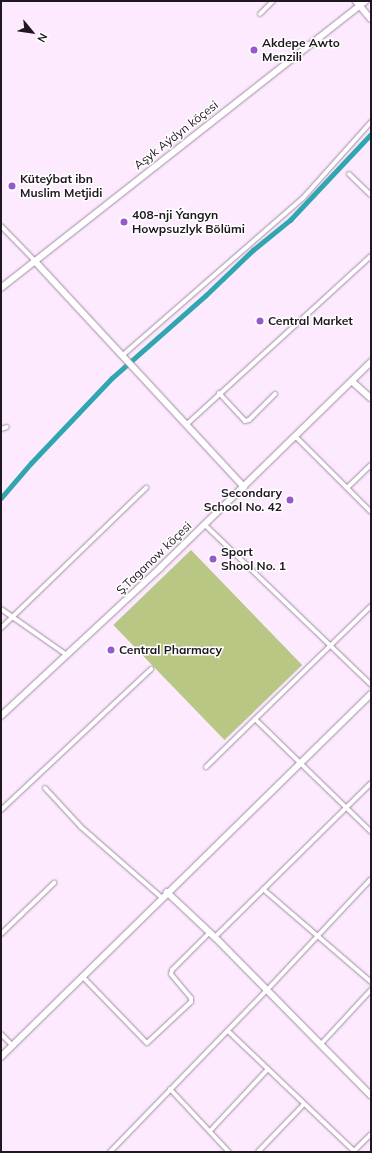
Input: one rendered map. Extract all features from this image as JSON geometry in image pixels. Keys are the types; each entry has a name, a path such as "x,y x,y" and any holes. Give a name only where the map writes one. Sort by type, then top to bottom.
{"street":[{"name":"Aşyk Aýdyn köçesi","path":"1,288 358,3 366,1"},
{"path":"260,14 271,2"},
{"path":"358,3 371,19"},
{"path":"124,356 303,198 371,122"},
{"path":"349,174 371,195"},
{"path":"1,227 124,356 244,487"},
{"path":"186,424 371,256"},
{"name":"Ş.Taganow köçesi","path":"1,716 205,525 371,362"},
{"path":"352,381 371,398"},
{"path":"220,393 245,421 249,420 275,394"},
{"path":"1,429 7,427"},
{"path":"295,436 348,487 371,512"},
{"path":"348,487 371,465"},
{"path":"1,628 146,488"},
{"path":"205,525 371,685"},
{"path":"206,767 371,606"},
{"path":"1,609 67,655"},
{"path":"1,810 151,669"},
{"path":"1,1057 167,892 371,694"},
{"path":"255,720 371,832"},
{"path":"82,976 147,1042 191,1002 191,998 172,977 172,970 263,889 371,783"},
{"path":"45,788 81,827 162,897"},
{"path":"110,1152 228,1031 371,879"},
{"path":"1,934 54,883"},
{"path":"263,889 371,982"},
{"path":"167,892 213,935 371,1095"},
{"path":"321,1044 371,990"},
{"path":"228,1031 353,1152 371,1134"},
{"path":"1,1034 12,1045"},
{"path":"210,1131 268,1069"},
{"path":"170,1089 229,1152"},
{"path":"258,1152 304,1104"}],"green space":[{"path":"191,550 302,665 224,740 113,625"}],"waterway":[{"path":"1,498 31,463 112,378 206,295 253,250 290,220 371,134"}],"place":[{"name":"Akdepe Awto Menzili","path":"254,50"},
{"name":"Küteýbat ibn Muslim Metjidi","path":"12,186"},
{"name":"408-nji Ýangyn Howpsuzlyk Bölümi","path":"124,222"},
{"name":"Central Market","path":"260,321"},
{"name":"Secondary School No. 42","path":"290,500"},
{"name":"Sport Shool No. 1","path":"213,559"},
{"name":"Central Pharmacy","path":"111,650"}]}
